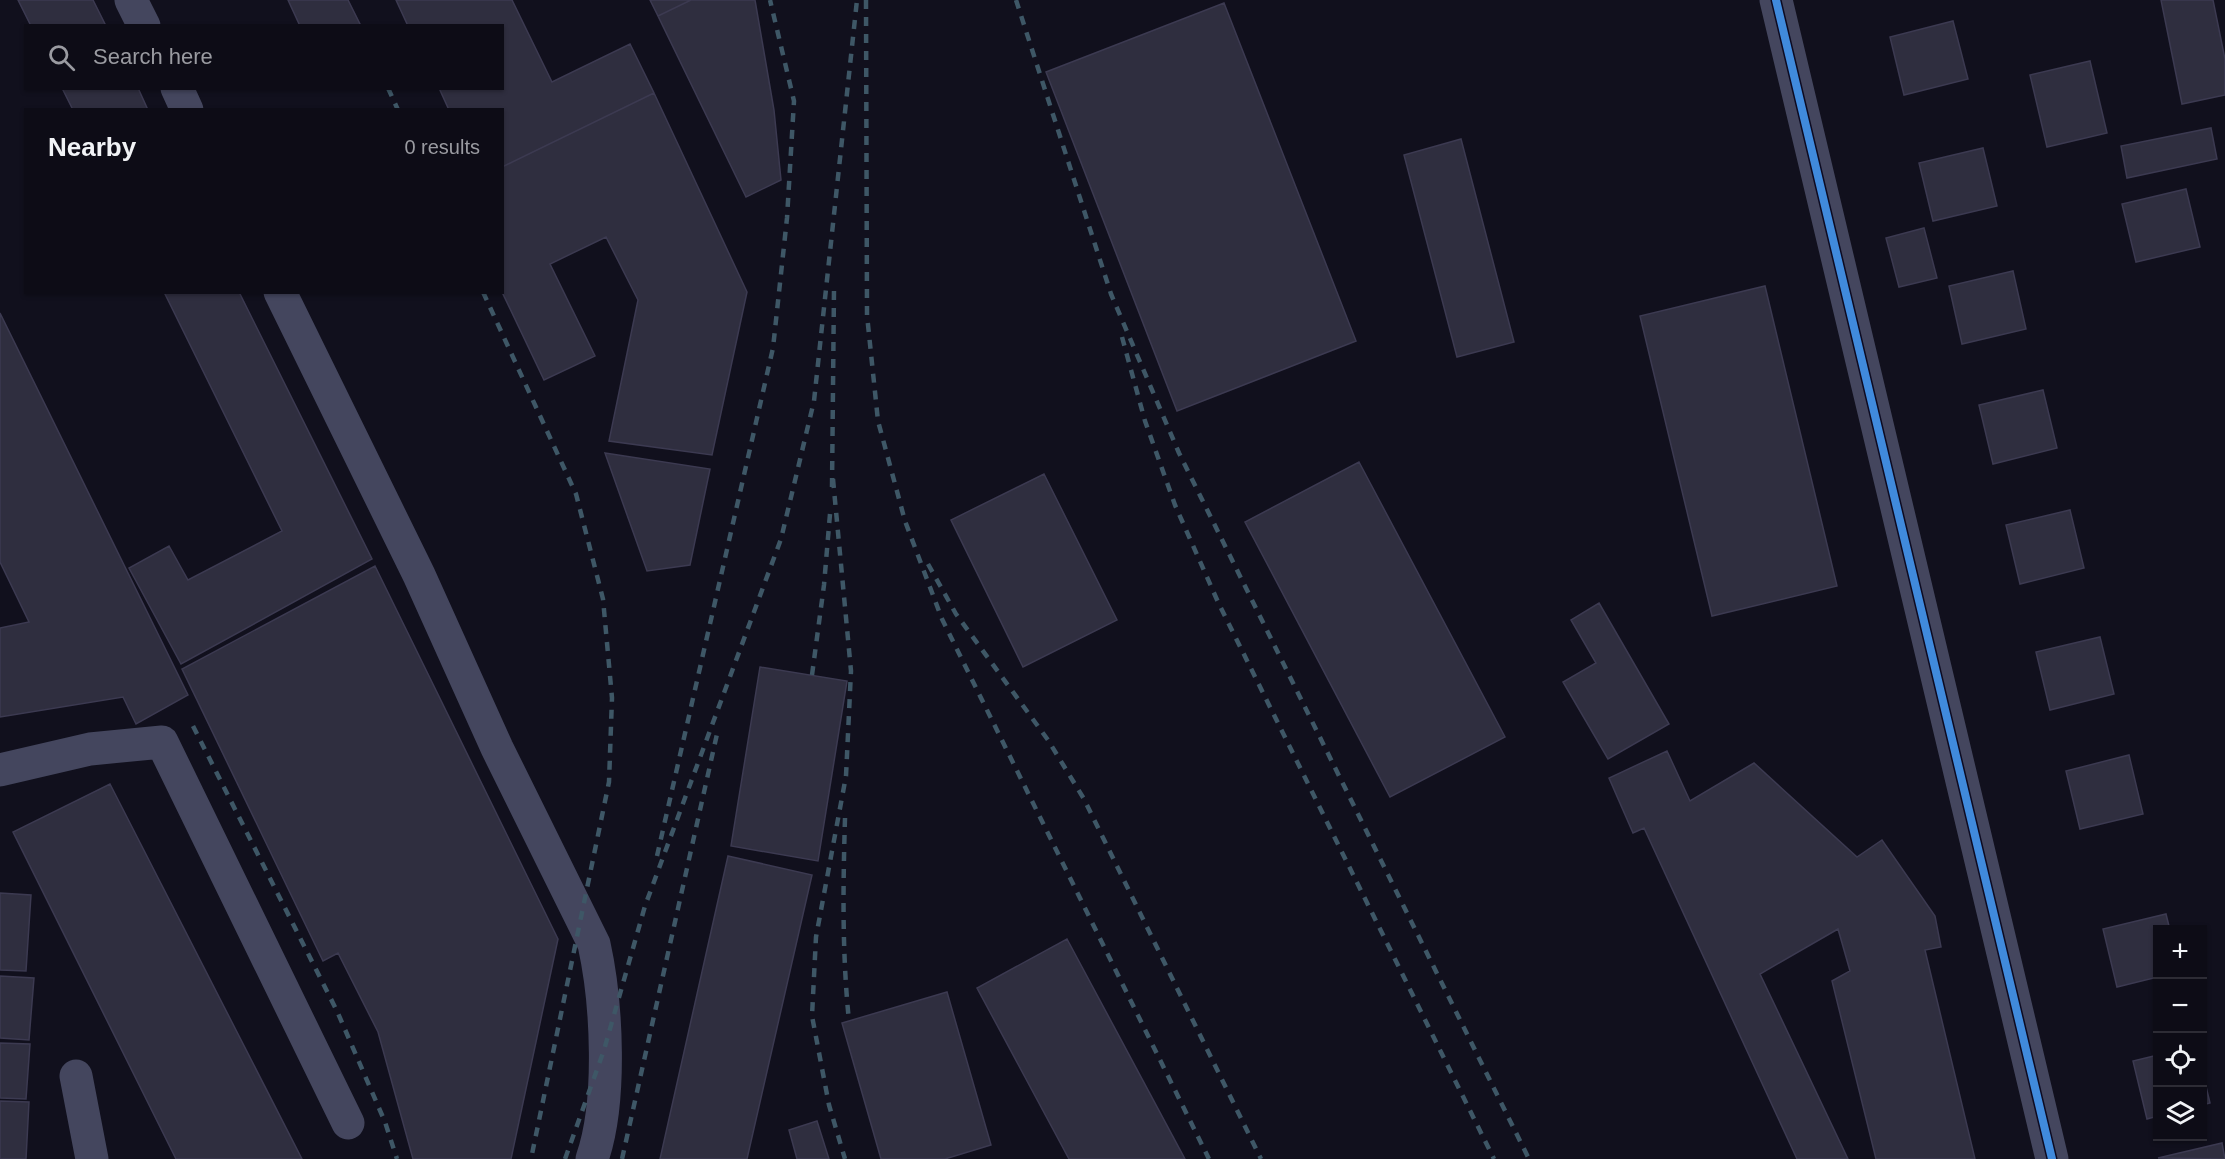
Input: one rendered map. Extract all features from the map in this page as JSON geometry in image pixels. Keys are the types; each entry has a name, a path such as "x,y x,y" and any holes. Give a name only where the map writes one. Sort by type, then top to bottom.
{"street":[{"path":"131,0 143,24"},
{"path":"1776,0 2052,1159"},
{"path":"178,90 187,108"},
{"path":"281,294 418,575 496,748 594,944 600,974 604,1099 597,1144 592,1159"},
{"path":"0,770 90,749 162,742 348,1123"},
{"path":"76,1076 92,1159"}],"building":[{"path":"18,0 93,0 105,24 30,24"},
{"path":"288,0 348,0 360,24 299,24"},
{"path":"396,0 512,0 552,82 630,44 654,93 504,166 504,108 448,108 440,90 504,90 504,24 407,24"},
{"path":"650,0 691,0 658,16"},
{"path":"691,0 755,0 774,110 781,180 746,197 658,16"},
{"path":"2161,0 2213,0 2225,59 2225,95 2182,104"},
{"path":"1224,3 1356,341 1177,411 1046,72"},
{"path":"1953,21 1968,79 1904,95 1890,37"},
{"path":"2090,61 2107,133 2047,147 2030,75"},
{"path":"63,90 139,90 147,108 72,108"},
{"path":"654,93 747,292 712,455 609,441 638,300 606,237 550,264 595,356 544,380 503,294 504,166"},
{"path":"2211,128 2217,159 2127,178 2121,146"},
{"path":"1461,139 1514,342 1457,357 1404,155"},
{"path":"1983,148 1997,206 1933,221 1919,163"},
{"path":"2186,189 2200,247 2136,262 2122,204"},
{"path":"1924,228 1937,278 1899,287 1886,238"},
{"path":"2013,271 2026,329 1962,344 1949,286"},
{"path":"1765,286 1837,586 1712,616 1640,316"},
{"path":"165,294 240,294 372,559 181,664 129,568 169,546 188,580 282,531"},
{"path":"0,313 188,695 136,724 123,697 0,717 0,628 29,622 0,562"},
{"path":"2043,390 2057,448 1993,464 1979,405"},
{"path":"605,453 710,469 690,565 647,571"},
{"path":"1359,462 1505,737 1390,797 1245,522"},
{"path":"1044,474 1117,620 1023,667 951,520"},
{"path":"2070,510 2084,568 2020,584 2006,525"},
{"path":"375,566 558,939 511,1159 413,1159 378,1032 338,953 323,961 182,669"},
{"path":"1599,603 1669,724 1608,759 1563,682 1596,663 1571,620"},
{"path":"2100,637 2114,694 2050,710 2036,652"},
{"path":"760,667 847,681 818,861 731,846"},
{"path":"1667,751 1690,801 1754,763 1857,857 1882,840 1935,916 1941,947 1925,950 1975,1159 1876,1159 1832,981 1850,971 1838,929 1760,974 1848,1159 1797,1159 1644,828 1633,833 1609,778"},
{"path":"2129,755 2143,814 2080,829 2066,771"},
{"path":"110,784 302,1159 176,1159 13,832"},
{"path":"728,856 812,875 747,1159 660,1159"},
{"path":"0,893 31,895 26,971 0,970"},
{"path":"2166,914 2169,925 2153,925 2153,978 2117,987 2103,929"},
{"path":"1067,939 1185,1159 1069,1159 977,988"},
{"path":"0,976 34,978 29,1040 0,1038"},
{"path":"947,992 991,1145 945,1159 881,1159 842,1023"},
{"path":"0,1043 30,1044 26,1099 0,1098"},
{"path":"2153,1056 2153,1117 2147,1119 2133,1061"},
{"path":"0,1101 29,1102 26,1159 0,1159"},
{"path":"817,1121 829,1159 797,1159 789,1130"},
{"path":"2222,1143 2225,1159 2158,1158"}],"railway":[{"path":"657,856 773,348 787,218 794,101 770,0"},
{"path":"565,1159 604,1050 645,906 781,539 814,401 857,0"},
{"path":"866,0 867,315 878,421 905,521 942,619 1209,1159"},
{"path":"1016,0 1111,294 1179,453 1529,1159"},
{"path":"389,90 397,108"},
{"path":"832,487 834,289"},
{"path":"484,294 576,494 603,599 612,698 609,782 531,1159"},
{"path":"1122,337 1145,421 1175,505 1218,602 1494,1159"},
{"path":"833,479 851,671 846,776 816,937 812,1016 829,1105 845,1159"},
{"path":"812,675 824,585 830,514"},
{"path":"928,564 956,614 1048,740 1084,799 1261,1159"},
{"path":"193,726 337,1011 385,1122 397,1159"},
{"path":"622,1159 717,734"},
{"path":"845,818 844,920 849,1021"}],"cycle path":[{"path":"1776,0 2052,1159"}]}
